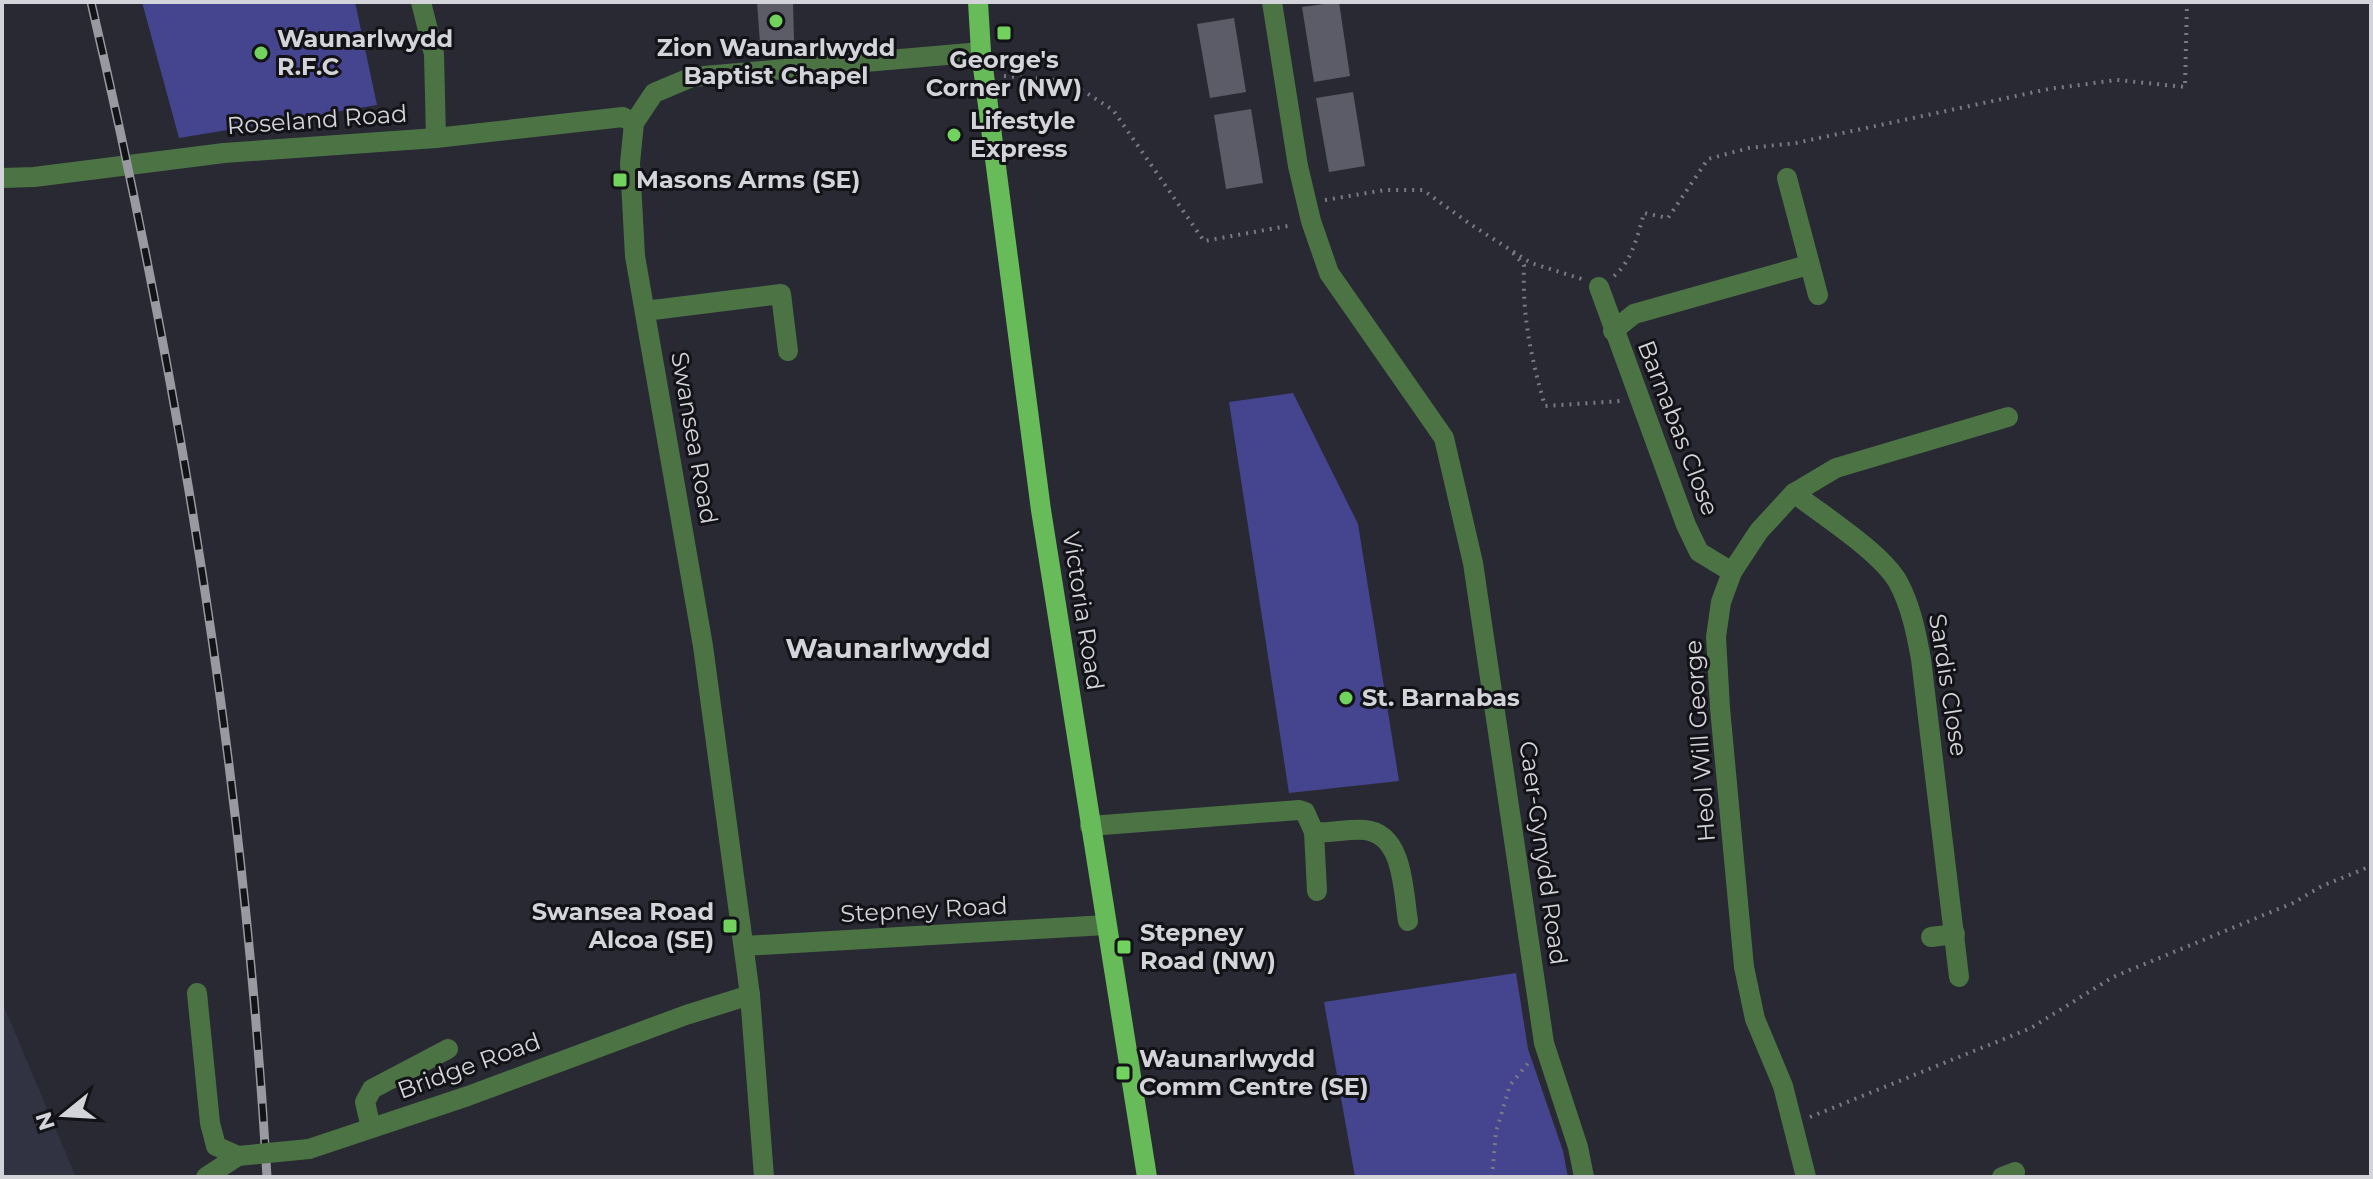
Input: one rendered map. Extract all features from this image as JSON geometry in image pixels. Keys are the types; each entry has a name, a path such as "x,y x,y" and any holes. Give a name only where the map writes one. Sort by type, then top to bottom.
{"main road":[{"path":"978,2 981,52"},
{"name":"Victoria Road","path":"981,52 1041,510 1147,1177"}],"street":[{"path":"421,2 434,54 436,138"},
{"name":"Caer-Gynydd Road","path":"1272,2 1298,166 1329,273 1444,438 1473,563 1544,1043 1578,1147 1584,1177"},
{"path":"634,123 654,93 692,77 981,52"},
{"name":"Roseland Road","path":"2,178 34,177 224,153 436,138 623,117 634,123"},
{"name":"Swansea Road","path":"634,123 630,163 634,241 703,646 750,995 764,1176"},
{"path":"1787,178 1818,295"},
{"name":"Barnabas Close","path":"1613,331 1634,314 1808,265"},
{"name":"Barnabas Close","path":"1600,281 1613,331 1686,525 1699,552 1732,572"},
{"path":"645,311 781,294 788,351"},
{"name":"Heol Will George","path":"1806,1177 1783,1086 1755,1019 1744,967 1720,708 1716,637 1721,602 1732,572 1759,531 1794,493 1836,468 2008,417"},
{"name":"Sardis Close","path":"1794,493 1873,554 1896,579 1912,613 1921,659 1959,977"},
{"path":"1090,826 1299,810 1305,812 1314,832 1317,891"},
{"path":"1314,832 1362,829 1384,837 1399,866 1408,921"},
{"name":"Stepney Road","path":"744,946 1106,925"},
{"path":"1931,937 1955,934"},
{"path":"197,993 210,1123 216,1146 238,1156"},
{"name":"Bridge Road","path":"206,1177 238,1156 309,1149 750,995"},
{"path":"371,1128 365,1102 372,1089 448,1049"},
{"path":"750,1177 764,1176"}],"path":[{"path":"984,75 1068,81 1113,110 1204,241 1385,190 1423,190 1531,263 1580,279 1600,281 1623,269 1638,236 1644,213 1668,218 1708,159 1749,148 1796,143 2049,89 2117,80 2185,87 2187,2"},
{"path":"1509,249 1524,265 1525,323 1545,406 1639,400"},
{"path":"1792,1124 2031,1028 2113,977 2293,903 2322,886 2371,866"},
{"path":"1492,1177 1496,1132 1510,1085 1544,1043"}],"shaded area":[{"name":"Waunarlwydd R.F.C","path":"142,2 355,2 377,105 179,138"},
{"path":"1293,393 1358,524 1399,781 1289,793 1229,402"},
{"path":"1516,973 1528,1049 1563,1151 1568,1177 1355,1177 1324,1002"},
{"path":"2,1002 76,1177 2,1177"}],"building":[{"name":"Zion Waunarlwydd Baptist Chapel","path":"757,2 793,2 794,40 760,43"},
{"path":"1339,2 1350,76 1314,82 1302,7"},
{"path":"1234,18 1246,92 1210,98 1197,24"},
{"path":"1353,92 1365,166 1329,172 1316,98"},
{"path":"1251,109 1263,183 1226,189 1214,115"}],"railway":[{"path":"91,2 153,292 204,586 242,881 257,1029 267,1177"}],"place":[{"name":"Zion Waunarlwydd Baptist Chapel","path":"776,21"},
{"name":"George's Corner (NW)","path":"1004,33"},
{"name":"Waunarlwydd R.F.C","path":"261,53"},
{"name":"Lifestyle Express","path":"954,135"},
{"name":"Masons Arms (SE)","path":"620,180"},
{"name":"St. Barnabas","path":"1346,698"},
{"name":"Swansea Road Alcoa (SE)","path":"730,926"},
{"name":"Stepney Road (NW)","path":"1124,947"},
{"name":"Waunarlwydd Comm Centre (SE)","path":"1123,1073"}],"district":[{"name":"Waunarlwydd","path":"888,648"}]}
